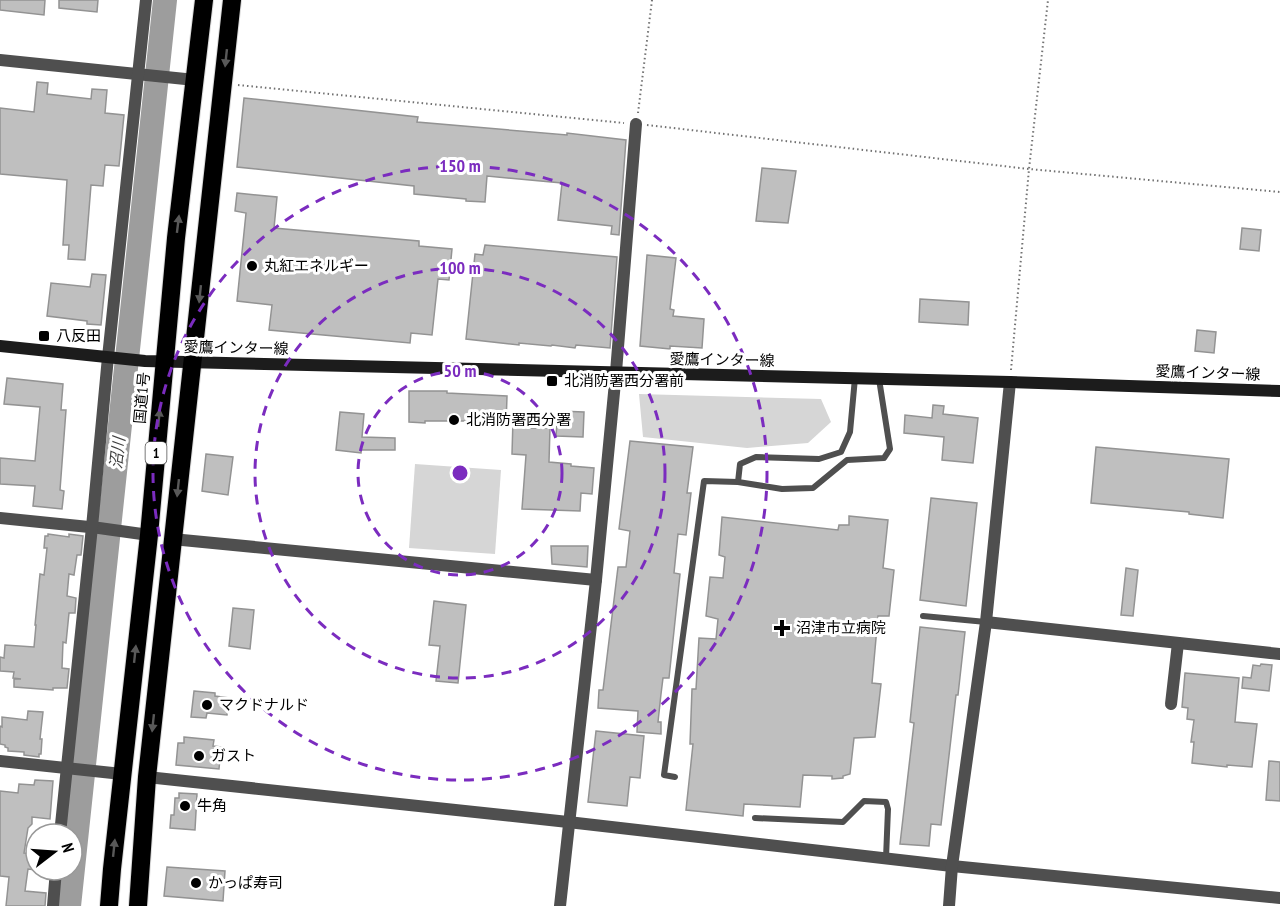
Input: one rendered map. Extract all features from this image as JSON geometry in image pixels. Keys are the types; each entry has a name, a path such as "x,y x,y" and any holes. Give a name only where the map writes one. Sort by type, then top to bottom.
{"highway":[{"name":"国道1号","path":"109,906 122,774 140,534 164,361 204,0"},
{"name":"1","path":"138,906 147,777 232,0"}],"main road":[{"name":"愛鷹インター線","path":"0,346 145,361 1280,390"}],"street":[{"path":"61,822 95,527 110,357 141,75 146,0"},
{"path":"0,60 195,80"},
{"path":"560,906 596,580 636,124"},
{"path":"949,906 952,866 986,622 1010,382"},
{"path":"0,518 95,527 140,534"},
{"path":"172,539 596,580"},
{"path":"986,622 1280,654"},
{"path":"1172,704 1178,643"},
{"path":"0,761 122,774"},
{"path":"147,777 952,866 1280,898"},
{"path":"53,906 55,882"}],"lane":[{"path":"738,482 740,464 756,457 819,459 841,452 850,432 855,378"},
{"path":"675,777 664,775 704,481 738,482 782,489 813,488 847,460 884,458 890,449 879,379"},
{"path":"923,616 986,622"},
{"path":"755,818 843,822 864,801 886,802 888,809 886,858"}],"path":[{"path":"636,124 652,0"},
{"path":"1010,382 1029,169 1048,0"},
{"path":"223,83 636,124 1029,169 1280,192"}],"shaded area":[{"path":"639,394 821,399 831,422 808,443 747,448 643,437"},
{"path":"415,464 501,470 495,554 409,548"}],"building":[{"path":"0,0 45,0 44,15 0,10"},
{"path":"59,0 98,0 97,12 59,8"},
{"path":"37,82 48,83 47,94 91,99 92,89 107,90 105,113 124,115 119,166 105,165 103,186 91,185 85,260 68,259 69,245 63,245 67,180 0,174 0,108 34,112"},
{"path":"244,98 418,117 417,122 567,135 567,133 626,140 619,235 611,234 612,226 558,220 562,183 487,176 485,202 414,194 414,186 237,167"},
{"path":"762,168 796,171 788,223 756,221"},
{"path":"237,193 277,197 274,228 419,241 419,246 452,249 449,280 438,279 432,335 411,333 410,343 269,330 272,305 237,301 246,213 235,211"},
{"path":"1242,228 1261,230 1259,251 1240,249"},
{"path":"485,245 617,257 610,348 576,345 575,348 519,343 519,345 466,339 475,254 483,255"},
{"path":"647,255 676,258 670,309 674,310 673,316 704,319 702,348 670,346 670,349 640,346"},
{"path":"92,274 106,275 101,325 47,316 51,283 90,287"},
{"path":"920,299 969,302 968,325 919,322"},
{"path":"1197,330 1216,332 1214,353 1195,351"},
{"path":"7,378 63,384 61,410 66,410 60,490 64,491 62,509 33,506 35,486 0,484 0,458 35,461 40,407 4,404"},
{"path":"409,391 447,391 447,393 507,396 506,426 472,426 473,421 409,422"},
{"path":"933,405 944,406 943,414 978,418 973,463 942,460 944,437 904,433 905,415 932,418"},
{"path":"558,411 584,412 583,437 556,436"},
{"path":"340,412 364,414 362,437 395,438 395,450 361,450 361,453 336,450"},
{"path":"513,419 531,419 531,428 550,428 549,462 594,468 592,494 581,493 580,511 522,509 526,455 512,454"},
{"path":"630,441 693,447 687,493 691,493 686,535 678,534 674,573 680,574 669,678 663,678 661,694 658,722 661,722 661,734 637,732 638,711 598,708 599,690 603,690 618,567 626,567 630,531 619,529"},
{"path":"1096,447 1229,459 1223,518 1189,514 1189,512 1091,503"},
{"path":"206,454 233,457 228,495 202,491"},
{"path":"931,498 977,503 966,606 920,600"},
{"path":"849,516 888,520 883,568 894,570 889,616 878,616 872,683 881,684 875,737 854,738 850,774 843,778 832,779 832,776 803,775 800,807 744,804 743,816 686,810 693,744 690,744 692,689 696,689 699,638 716,639 718,619 706,616 710,577 723,578 725,557 719,555 722,517 838,530 839,525 849,525"},
{"path":"48,534 83,536 81,555 77,555 74,575 69,574 67,596 76,598 75,613 69,613 66,643 63,642 62,668 69,669 67,688 53,688 53,690 14,687 14,679 21,679 13,678 14,672 0,671 0,657 4,658 5,645 34,647 40,574 44,575 47,548 44,548 45,536"},
{"path":"551,546 588,546 587,567 552,564"},
{"path":"1126,568 1138,570 1133,616 1121,615"},
{"path":"434,601 466,605 458,683 436,681 440,646 429,645"},
{"path":"233,608 254,610 250,649 229,646"},
{"path":"920,627 965,632 941,825 931,824 929,846 900,844 914,723 910,722"},
{"path":"1261,664 1272,665 1269,691 1242,688 1243,677 1251,678 1253,665 1260,666"},
{"path":"1185,673 1239,678 1235,722 1257,724 1252,767 1192,763 1194,742 1191,742 1194,720 1187,719 1188,708 1182,707"},
{"path":"194,691 215,693 215,696 229,698 227,715 207,713 206,718 191,717"},
{"path":"28,711 43,712 39,757 24,755 24,752 8,751 5,745 0,744 2,717 27,720"},
{"path":"596,731 644,736 640,778 630,777 627,806 588,802"},
{"name":"ガスト","path":"184,737 214,740 213,746 221,747 219,769 176,765 178,743 184,743"},
{"path":"1269,761 1280,762 1280,801 1266,800"},
{"path":"35,780 53,781 50,819 32,817 32,822 24,822 25,891 46,893 45,906 6,906 9,877 0,876 0,791 18,793 19,784 34,785"},
{"name":"牛角","path":"179,793 197,794 195,830 170,828 171,815 174,815 175,798 179,798"},
{"path":"167,867 225,871 223,901 164,896"}],"waterway":[{"name":"沼川","path":"69,906 165,0"}],"place":[{"name":"丸紅エネルギー","path":"252,266"},
{"name":"八反田","path":"44,336"},
{"name":"北消防署西分署前","path":"552,381"},
{"name":"北消防署西分署","path":"454,420"},
{"name":"沼津市立病院","path":"782,628"},
{"name":"マクドナルド","path":"207,705"},
{"name":"ガスト","path":"199,756"},
{"name":"牛角","path":"185,806"},
{"name":"かっぱ寿司","path":"196,883"}]}
